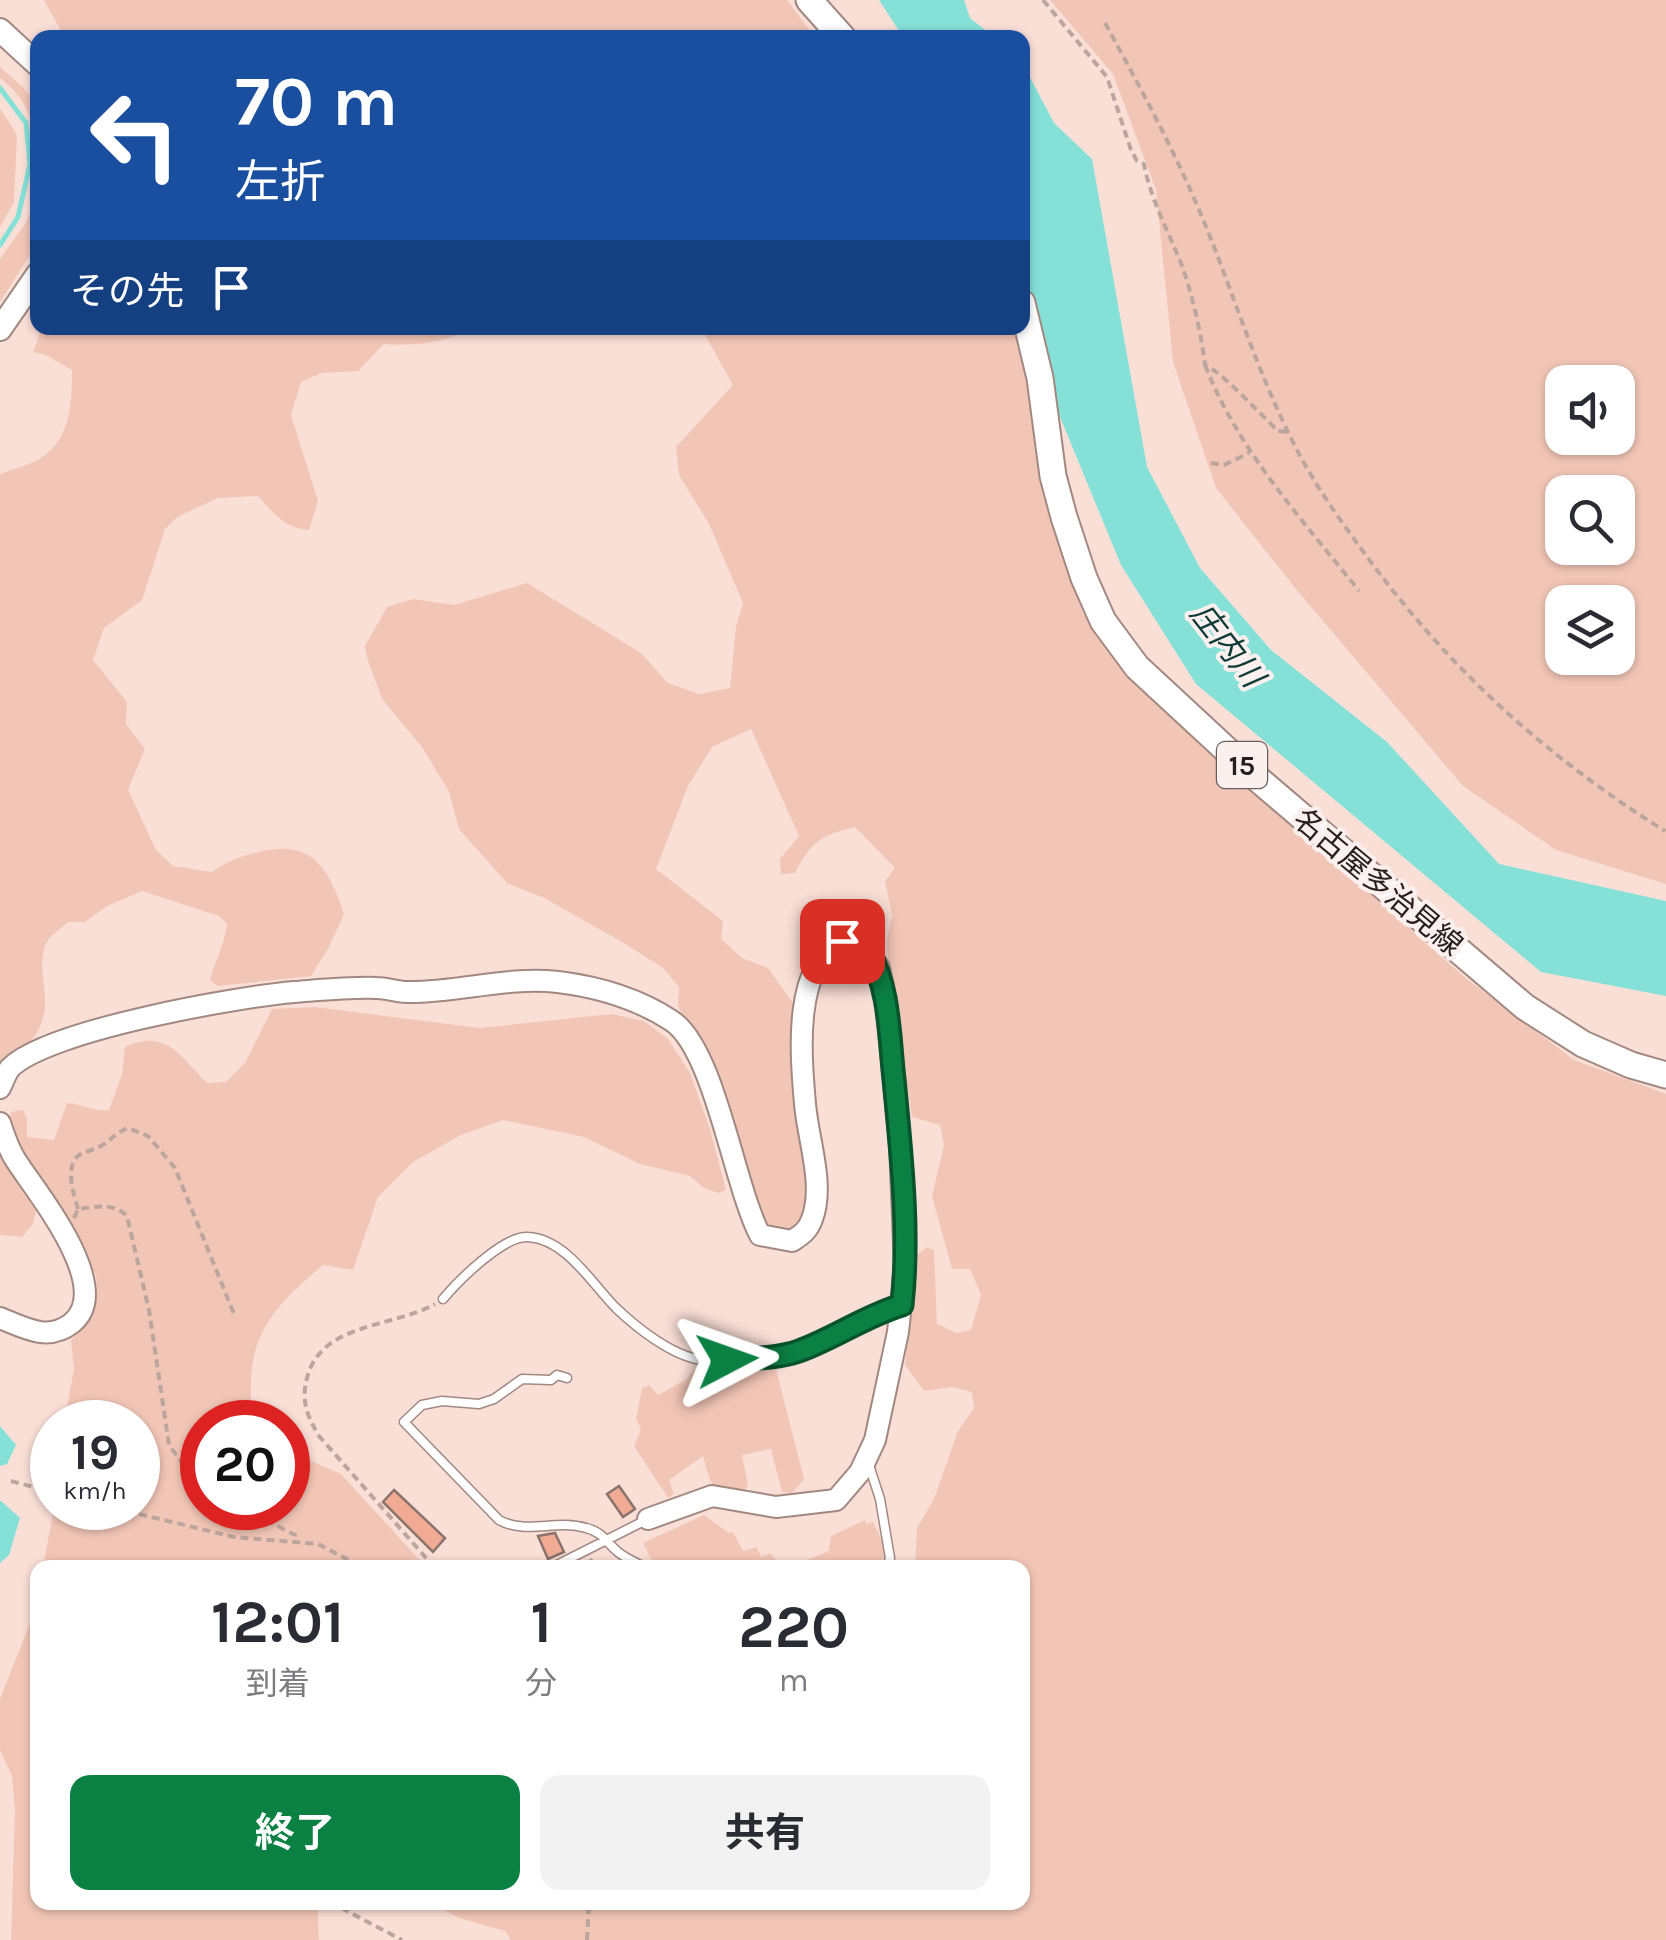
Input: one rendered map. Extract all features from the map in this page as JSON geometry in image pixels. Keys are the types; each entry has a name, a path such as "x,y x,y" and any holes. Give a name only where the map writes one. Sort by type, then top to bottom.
{"main road":[{"path":"810,0 836,30"},
{"path":"0,30 30,57"},
{"path":"0,329 30,286"},
{"name":"名古屋多治見線","path":"1030,335 1064,518 1103,620 1138,666 1258,780 1525,1007 1582,1044 1666,1075"}],"street":[{"path":"0,1088 9,1069 34,1052 75,1037 185,1009 290,992 378,988 407,992 513,982 571,984 618,994 676,1024 696,1051 724,1122 750,1216 760,1236 792,1241 806,1232 814,1216 816,1194 805,1102 803,1016 808,980 828,948 842,941 868,950 879,968 886,1000 900,1144 905,1266 902,1305 875,1440 860,1472 836,1500 776,1507 712,1496 648,1519"},
{"path":"0,1123 12,1154 64,1231 78,1264 85,1296 76,1320 54,1334 33,1332 0,1318"}],"lane":[{"path":"443,1300 472,1270 509,1242 524,1236 557,1249 642,1328 700,1360 771,1357 800,1351 873,1313 902,1305"},
{"path":"566,1378 557,1375 537,1381 522,1379 494,1399 479,1404 422,1405 404,1422 500,1520 513,1528 552,1524 591,1528 632,1560"},
{"path":"866,1458 874,1472 889,1560"},
{"path":"567,1560 648,1519"}],"path":[{"path":"1043,0 1107,78 1132,150 1137,161 1144,164 1149,190 1181,265 1205,366 1216,394 1249,453 1359,590"},
{"path":"1105,23 1172,149 1288,432 1340,520 1422,630 1453,663 1564,762 1665,831"},
{"path":"1205,366 1218,370 1234,391 1278,431 1288,432"},
{"path":"1211,464 1224,465 1249,453"},
{"path":"64,1231 78,1209 71,1183 79,1156 128,1128 148,1136 174,1168 234,1314"},
{"path":"78,1209 112,1206 128,1216 149,1310 168,1446 180,1461"},
{"path":"428,1560 319,1436 307,1415 303,1393 308,1371 321,1350 336,1338 443,1300"},
{"path":"10,1481 30,1486"},
{"path":"160,1519 234,1537 295,1541 330,1549 350,1560"},
{"path":"289,1530 296,1535 295,1541"},
{"path":"345,1910 402,1940"},
{"path":"586,1940 588,1910"}],"shaded area":[{"path":"44,0 787,0 810,30 61,30"},
{"path":"1050,0 1666,0 1666,884 1556,850 1463,786 1216,488 1173,362 1156,190 1113,74"},
{"path":"0,67 30,96 30,118 16,94 0,78"},
{"path":"0,108 17,135 14,202 0,227"},
{"path":"30,211 30,255 0,302 0,259"},
{"path":"39,335 457,335 430,342 384,344 358,371 321,373 301,382 291,415 318,501 309,530 287,523 258,496 218,498 177,517 165,529 142,600 104,628 93,660 127,702 126,724 145,749 128,790 156,850 173,866 212,872 249,855 290,849 303,853 323,869 344,914 311,976 218,986 210,980 227,924 219,916 142,891 107,906 85,922 68,922 50,938 42,963 42,1021 29,1042 0,1065 0,474 50,451 64,431 71,395 72,370 33,352"},
{"path":"705,335 1016,335 1082,612 1149,696 1463,976 1574,1060 1666,1094 1666,1940 511,1940 505,1931 445,1910 1030,1910 1030,1560 915,1560 917,1528 934,1499 958,1431 974,1408 972,1392 951,1387 924,1391 905,1365 917,1255 927,1247 934,1250 937,1324 956,1333 971,1330 981,1295 970,1269 952,1269 932,1196 944,1145 940,1125 912,1117 888,966 892,915 885,881 895,868 855,827 819,841 795,873 781,874 780,859 799,836 751,729 712,747 688,786 656,869 723,921 721,939 742,958 768,968 796,1007 808,1208 798,1227 774,1230 757,1214 733,1120 704,1049 678,1007 679,987 663,968 622,942 544,898 507,883 459,829 449,792 422,747 382,699 367,658 365,646 387,607 413,599 454,605 527,583 641,653 668,683 699,694 730,688 736,627 743,603 709,524 679,475 676,447 733,385"},
{"path":"314,1007 480,1028 611,1014 644,1021 668,1039 690,1073 726,1190 718,1193 704,1188 690,1176 640,1164 584,1137 503,1120 461,1135 413,1162 378,1197 353,1270 323,1265 272,1316 252,1364 251,1400 180,1400 180,1530 310,1530 310,1461 341,1474 420,1560 44,1560 50,1530 160,1530 160,1400 68,1400 74,1369 71,1341 93,1311 96,1275 21,1155 8,1127 11,1112 23,1110 27,1137 54,1140 67,1103 109,1110 122,1074 125,1047 139,1042 162,1043 171,1048 207,1083 226,1082 245,1063 272,1009"},
{"path":"0,1153 36,1211 33,1224 22,1237 0,1235"},
{"path":"775,1365 804,1479 792,1493 782,1492 771,1449 742,1455 748,1485 742,1494 731,1492 713,1484 703,1456 669,1480 674,1494 668,1498 634,1446 641,1429 636,1419 642,1388 649,1385 658,1395 686,1380 694,1370"},
{"path":"704,1515 733,1532 743,1551 757,1547 761,1557 770,1553 776,1560 652,1560 643,1543"},
{"path":"865,1520 867,1524 873,1522 884,1560 807,1560 829,1551 831,1536"},
{"path":"30,1623 30,1910 317,1910 319,1940 11,1940 15,1810 12,1776 0,1750 0,1699"}],"water":[{"path":"879,0 964,0 970,18 985,30 898,30"},
{"name":"庄内川","path":"1030,77 1054,123 1092,159 1147,467 1200,568 1271,650 1387,742 1499,864 1666,901 1666,996 1541,972 1196,684 1121,565 1058,412 1030,294"},
{"path":"0,1426 16,1445 7,1464 0,1466"},
{"path":"0,1500 20,1518 9,1555 0,1563"}],"building":[{"path":"619,1486 635,1509 623,1517 607,1494"},
{"path":"394,1490 445,1538 433,1552 383,1502"},
{"path":"555,1533 564,1552 548,1559 538,1536"}],"waterway":[{"path":"0,88 26,123 30,164 18,217 0,245"}],"route":[{"path":"727,1360 800,1351 873,1313 902,1305 905,1266 900,1144 886,1000 879,968 868,950 842,941"}]}
